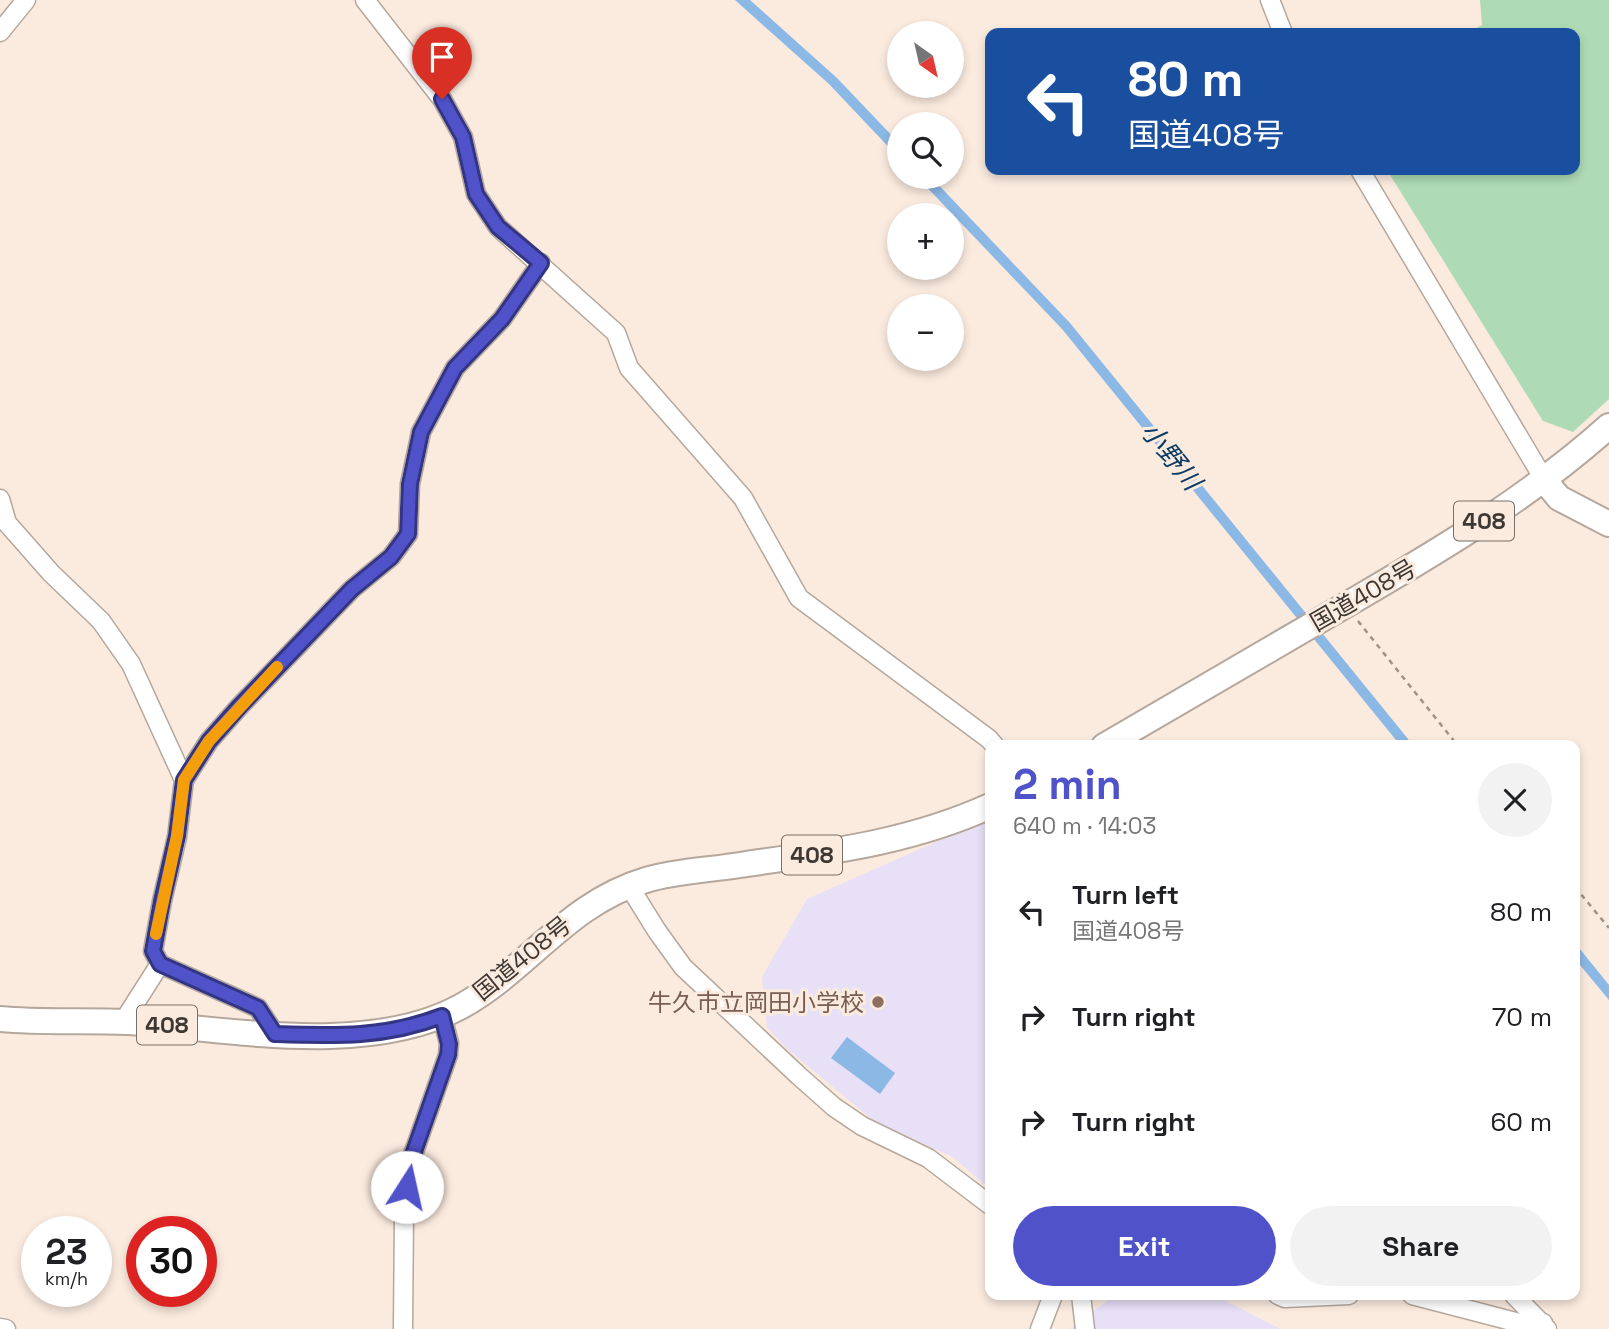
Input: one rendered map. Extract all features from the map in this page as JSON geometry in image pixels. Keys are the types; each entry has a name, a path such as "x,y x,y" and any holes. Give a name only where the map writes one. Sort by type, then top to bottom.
{"highway":[{"name":"国道408号","path":"1114,740 1432,554 1545,481 1609,426"},
{"path":"1545,481 1559,498 1609,524"},
{"name":"国道408号","path":"0,1020 123,1022 275,1034 364,1035 394,1031 442,1016 495,984 557,929 589,905 616,890 649,879 852,849 905,838 985,808"}],"street":[{"path":"0,32 26,0"},
{"path":"365,0 442,99 463,137 476,194 498,227 616,333 629,368 743,498 799,598 990,740"},
{"path":"1269,0 1281,28"},
{"path":"1363,175 1545,481"},
{"path":"275,1034 258,1008 160,964 153,951 177,836 184,780 209,741 239,707 352,589 391,557 408,534 410,484 421,432 455,368 502,319 541,263"},
{"path":"0,499 7,523 51,573 102,621 131,664 184,780"},
{"path":"629,886 683,967 834,1107 862,1126 928,1158 985,1201"},
{"path":"123,1022 160,964"},
{"path":"403,1329 404,1212 410,1163 448,1055 449,1044 442,1016"},
{"path":"1040,1329 1051,1300"},
{"path":"1084,1300 1085,1329"},
{"path":"1431,1300 1523,1324 1545,1326"},
{"path":"1519,1300 1545,1326"},
{"path":"0,1328 6,1329"}],"path":[{"path":"1345,605 1453,740"},
{"path":"1580,893 1609,928"}],"shaded area":[{"name":"牛久市立岡田小学校","path":"985,820 985,1185 954,1158 874,1121 787,1049 767,1027 762,977 807,899"},
{"path":"1108,1300 1224,1300 1281,1329 1069,1329"}],"green space":[{"path":"1480,0 1609,0 1609,399 1573,432 1543,421 1390,175 1580,175 1580,28 1476,28 1482,25"}],"water":[{"path":"735,0 750,0 837,78 887,130 887,145 829,84"},
{"path":"928,189 942,189 956,203 942,203"},
{"name":"小野川","path":"964,212 1070,323 1409,740 1396,740 1062,329 964,226"},
{"path":"1580,949 1609,985 1609,1000 1580,965"},
{"path":"847,1037 895,1073 880,1094 831,1058"}],"slow traffic":[{"path":"156,934 177,836 184,780 209,741 277,667"}],"place":[{"name":"牛久市立岡田小学校","path":"878,1002"}],"route":[{"path":"407,1187 410,1163 448,1055 449,1044 442,1016 394,1031 364,1035 275,1034 258,1008 160,964 153,951 177,836 184,780 209,741 239,707 352,589 391,557 408,534 410,484 421,432 455,368 502,319 541,263 498,227 476,194 463,137 442,99"}]}
